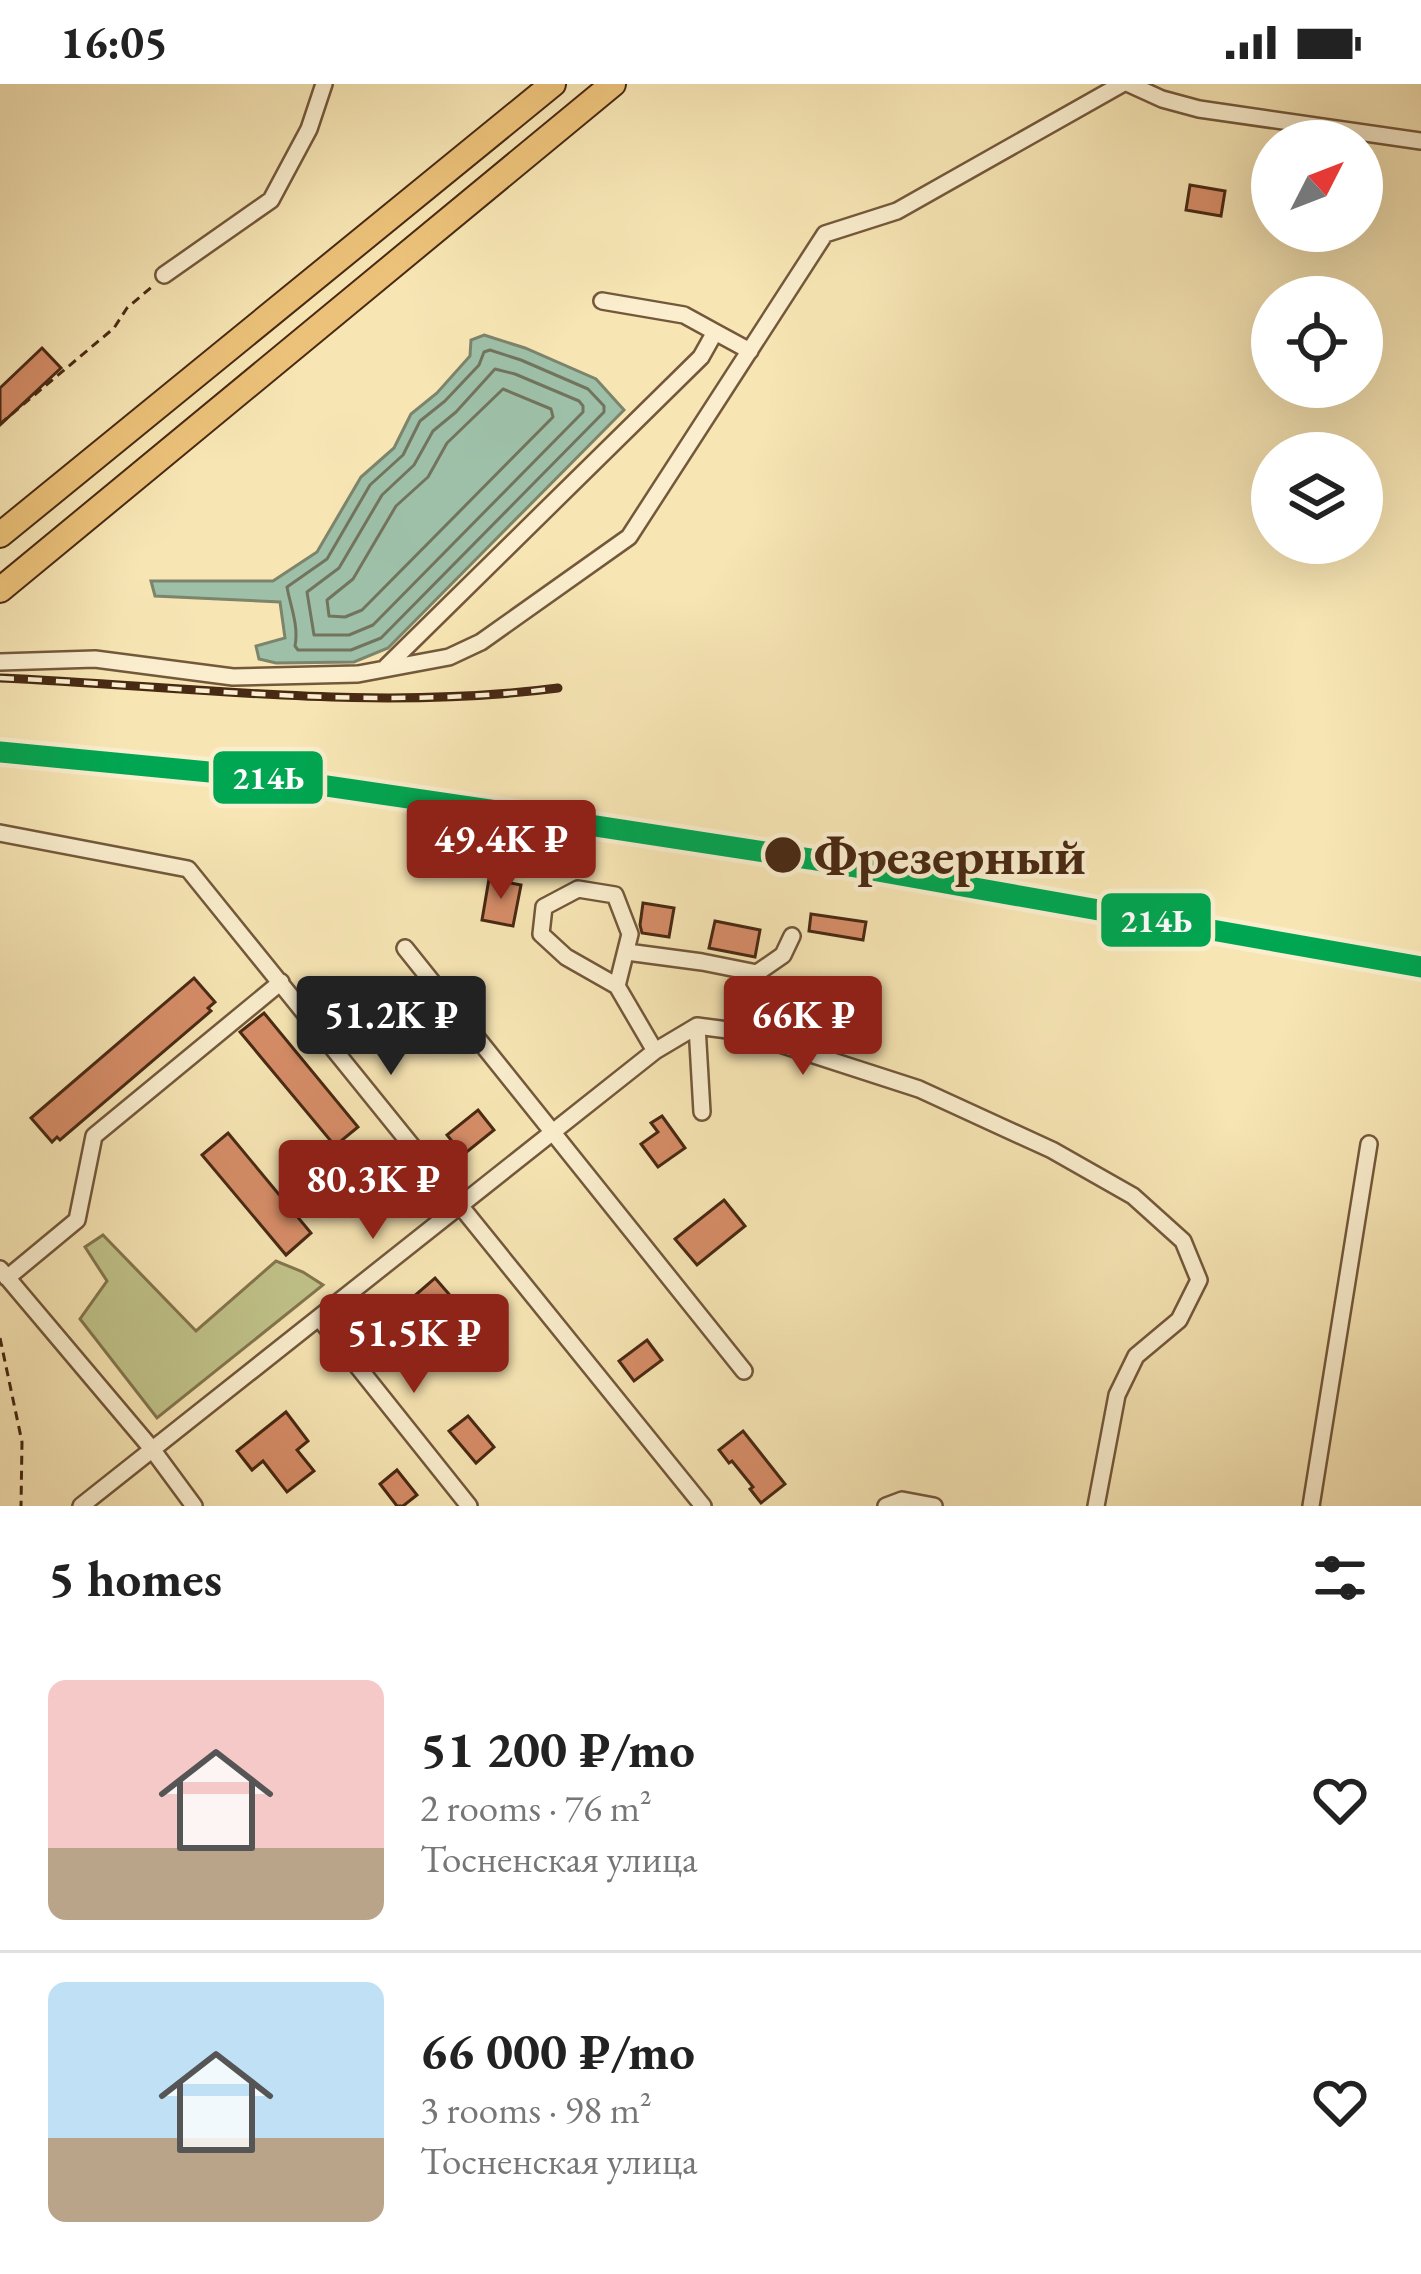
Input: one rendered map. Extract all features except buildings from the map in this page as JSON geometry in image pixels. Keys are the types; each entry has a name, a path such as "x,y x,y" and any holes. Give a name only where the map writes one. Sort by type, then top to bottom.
{"highway":[{"path":"0,536 553,84"},
{"path":"3,588 613,84"}],"street":[{"path":"164,275 271,200 309,129 325,84"},
{"path":"0,662 95,658 233,677 358,674 449,658 481,642 629,537 825,234 896,211 1125,84 1199,109 1421,141"},
{"path":"602,301 684,314 750,351"},
{"path":"384,669 701,357 715,332"},
{"path":"0,833 188,869 703,1506"},
{"path":"617,986 629,934 615,895 578,889 544,907 541,934 566,956 617,986 655,1051"},
{"path":"627,952 757,973 783,955 792,936"},
{"path":"405,948 744,1371"},
{"path":"194,1506 152,1449 4,1274 77,1220 94,1136 281,982"},
{"path":"697,1026 702,1112"},
{"path":"81,1506 655,1051 697,1026 743,1032 919,1089 1052,1150 1133,1196 1183,1241 1199,1280 1179,1320 1136,1356 1117,1395 1096,1506"},
{"path":"1311,1506 1369,1144"},
{"path":"319,1318 469,1506"},
{"path":"886,1506 902,1500 934,1506"}],"path":[{"path":"0,424 114,328 127,308 164,275"},
{"path":"0,1338 22,1442 21,1506"}],"shaded area":[{"path":"103,1235 196,1331 276,1261 323,1285 157,1418 80,1319 107,1281 85,1247"}],"water":[{"path":"484,335 596,379 624,410 388,648 354,662 276,663 259,659 256,646 285,638 280,602 155,596 151,581 273,581 317,552 361,477 394,448 411,414 470,356 471,340"}],"railway":[{"path":"0,678 349,697 419,698 558,688"}],"transit line":[{"name":"214Ь","path":"0,752 272,778 524,815 810,859 1421,967"}],"place":[{"name":"Фрезерный","path":"783,855"}]}
